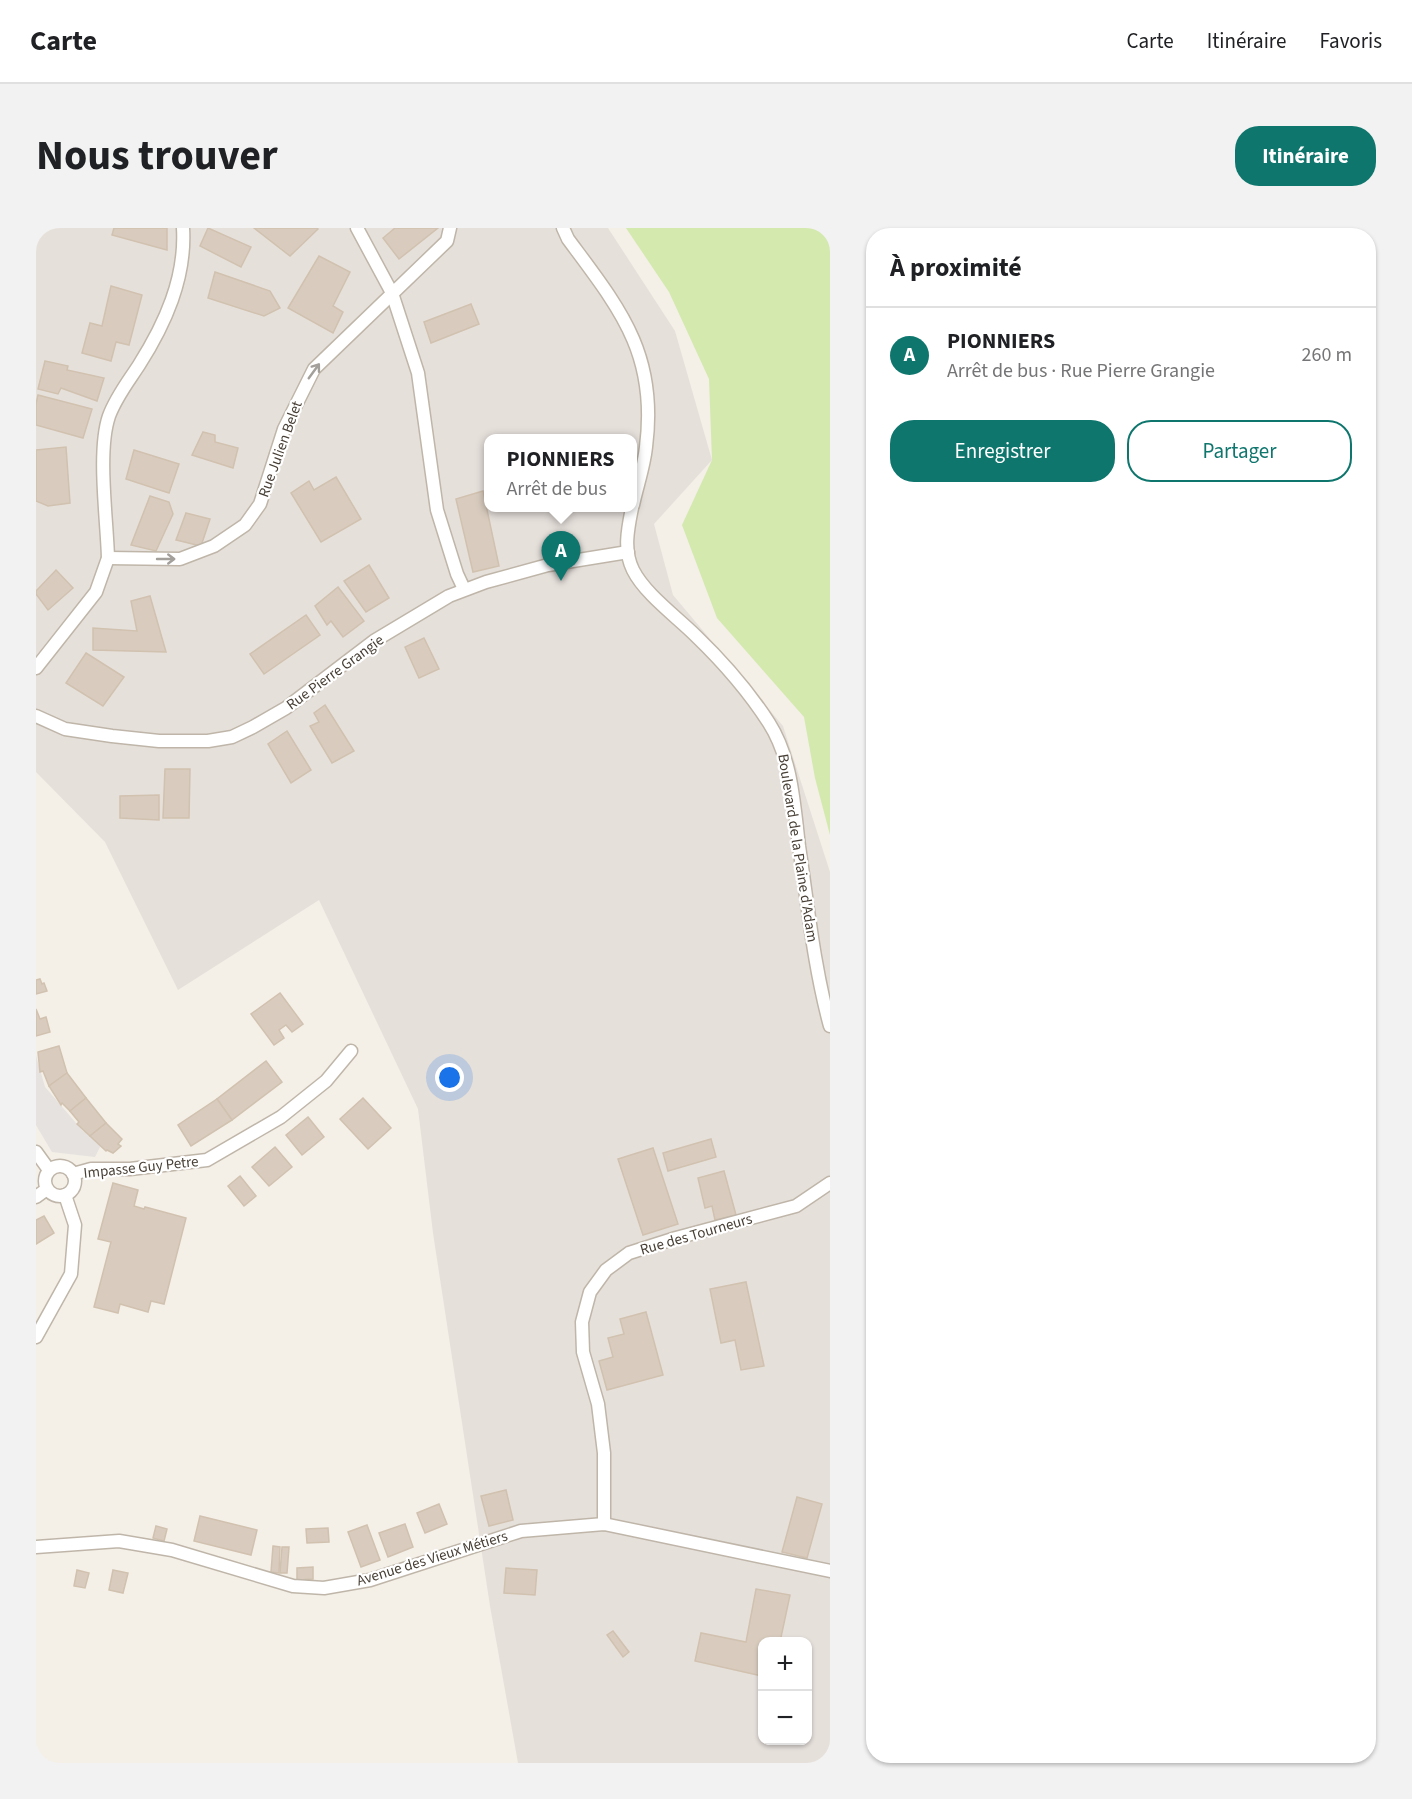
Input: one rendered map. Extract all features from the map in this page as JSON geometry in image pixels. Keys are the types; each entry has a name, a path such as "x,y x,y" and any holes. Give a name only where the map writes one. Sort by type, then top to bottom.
{"street":[{"path":"36,668 96,592 108,558 104,456 108,418 118,396 163,325 180,272 183,228"},
{"path":"357,228 392,293 418,373 437,510 464,589"},
{"name":"Rue Julien Belet","path":"108,558 180,560 214,546 246,525 260,504 284,429 314,369 447,242 450,228"},
{"name":"Boulevard de la Plaine d'Adam","path":"563,228 568,239 621,311 641,358 645,377 648,427 637,490"},
{"name":"Boulevard de la Plaine d'Adam","path":"632,512 627,534 628,552 633,569 644,585 711,650 770,724 782,748 791,784 819,983 830,1026"},
{"name":"Rue Pierre Grangie","path":"36,716 65,729 111,736 159,741 208,741 232,737 286,708 374,641 449,596 464,589 548,565 628,552"},
{"name":"Impasse Guy Petre","path":"73,1174 91,1169 130,1170 207,1160 281,1117 326,1081 351,1052"},
{"path":"36,1152 49,1170"},
{"path":"62,1166 73,1174 75,1184 64,1196 54,1195 47,1188 45,1179 49,1170 62,1166"},
{"name":"Rue des Tourneurs","path":"604,1524 604,1453 598,1404 584,1352 582,1322 590,1292 606,1270 629,1253 796,1206 830,1183"},
{"path":"36,1197 47,1188"},
{"path":"36,1337 71,1274 75,1225 64,1196"},
{"name":"Avenue des Vieux Métiers","path":"36,1546 119,1541 172,1550 293,1586 324,1588 370,1580 521,1531 604,1524 830,1571"}],"shaded area":[{"path":"36,228 608,228 675,331 712,460 654,524 673,595 783,726 830,872 830,1763 518,1763 490,1606 433,1233 418,1109 319,900 178,990 105,842 36,772"},
{"path":"36,1056 45,1087 82,1130 101,1145 95,1157 52,1152 36,1125"}],"green space":[{"path":"626,228 830,228 830,835 815,778 804,717 717,618 682,525 712,460 709,379 669,292"}],"building":[{"path":"114,228 167,228 167,250 112,235"},
{"path":"208,228 251,247 241,267 200,246"},
{"path":"254,228 317,228 318,229 290,256"},
{"path":"395,228 438,228 399,259 383,238"},
{"path":"319,256 350,272 333,306 343,312 333,333 288,308"},
{"path":"215,272 270,291 280,308 264,316 208,298"},
{"path":"111,286 142,295 129,345 116,342 111,361 82,353 90,323 102,326"},
{"path":"471,304 479,324 431,343 424,322"},
{"path":"45,361 68,366 67,370 104,378 97,401 61,388 58,394 38,389"},
{"path":"38,395 92,409 83,438 36,425"},
{"path":"203,432 215,435 215,442 238,448 233,468 192,455"},
{"path":"66,447 70,503 48,506 36,501 36,450"},
{"path":"134,450 179,464 169,493 126,479"},
{"path":"336,477 361,519 321,542 291,493 309,481 314,490"},
{"path":"483,491 484,512 487,512 499,566 473,572 456,499"},
{"path":"150,496 169,502 173,514 156,551 131,545"},
{"path":"186,513 210,519 201,546 176,540"},
{"path":"369,565 389,598 366,612 344,581"},
{"path":"56,570 73,588 48,610 36,591"},
{"path":"338,587 364,621 343,637 331,621 327,625 315,606"},
{"path":"150,596 166,652 93,650 93,628 137,631 131,601"},
{"path":"306,615 320,635 264,674 250,654"},
{"path":"424,638 439,669 419,678 405,647"},
{"path":"86,653 124,677 103,706 66,683"},
{"path":"325,705 354,751 332,763 310,726 319,722 314,713"},
{"path":"287,731 311,770 291,783 268,744"},
{"path":"165,769 190,769 189,818 163,818"},
{"path":"159,795 159,820 120,818 120,796"},
{"path":"40,979 47,991 36,994 36,980"},
{"path":"280,993 303,1024 292,1032 286,1025 279,1030 284,1038 274,1045 251,1014"},
{"path":"36,1009 40,1019 46,1017 50,1032 36,1036"},
{"path":"59,1046 67,1073 49,1086 43,1071 40,1072 38,1052"},
{"path":"266,1061 282,1082 232,1120 217,1099"},
{"path":"67,1073 86,1098 70,1111 62,1103 61,1105 49,1086"},
{"path":"86,1098 106,1123 90,1136 77,1124 79,1122 70,1111"},
{"path":"363,1098 391,1128 368,1149 340,1119"},
{"path":"217,1099 232,1120 191,1146 178,1125"},
{"path":"308,1117 324,1137 302,1155 286,1135"},
{"path":"106,1123 122,1139 118,1144 121,1146 113,1153 106,1151 90,1136"},
{"path":"711,1139 716,1157 668,1171 663,1153"},
{"path":"275,1147 292,1167 269,1186 252,1167"},
{"path":"653,1148 678,1224 643,1235 618,1159"},
{"path":"724,1171 736,1215 715,1220 712,1206 705,1208 698,1178"},
{"path":"240,1176 256,1196 244,1206 228,1186"},
{"path":"113,1183 138,1190 134,1206 186,1218 164,1304 151,1301 148,1312 120,1304 118,1313 94,1307 111,1242 98,1239"},
{"path":"44,1216 54,1233 36,1244 36,1220"},
{"path":"746,1282 764,1366 741,1370 735,1340 721,1343 710,1289"},
{"path":"646,1312 663,1375 607,1390 599,1361 613,1357 608,1338 624,1334 620,1319"},
{"path":"506,1490 513,1520 489,1526 481,1496"},
{"path":"797,1497 822,1504 807,1558 782,1552"},
{"path":"439,1504 447,1524 425,1533 417,1513"},
{"path":"200,1516 257,1530 251,1555 194,1541"},
{"path":"405,1524 413,1547 388,1557 379,1533"},
{"path":"367,1525 380,1560 361,1567 348,1532"},
{"path":"156,1526 167,1529 164,1541 153,1538"},
{"path":"328,1528 329,1542 307,1543 306,1529"},
{"path":"273,1546 280,1547 279,1573 271,1572"},
{"path":"282,1547 289,1547 287,1573 280,1573"},
{"path":"313,1567 313,1579 297,1580 297,1568"},
{"path":"506,1568 537,1570 535,1595 504,1593"},
{"path":"77,1570 89,1573 85,1588 74,1586"},
{"path":"113,1570 128,1573 123,1593 109,1590"},
{"path":"756,1589 790,1595 781,1637 758,1637 758,1675 695,1661 701,1633 746,1642"},
{"path":"613,1631 629,1652 623,1657 607,1635"}],"place":[{"name":"PIONNIERS","path":"561,581"}]}
